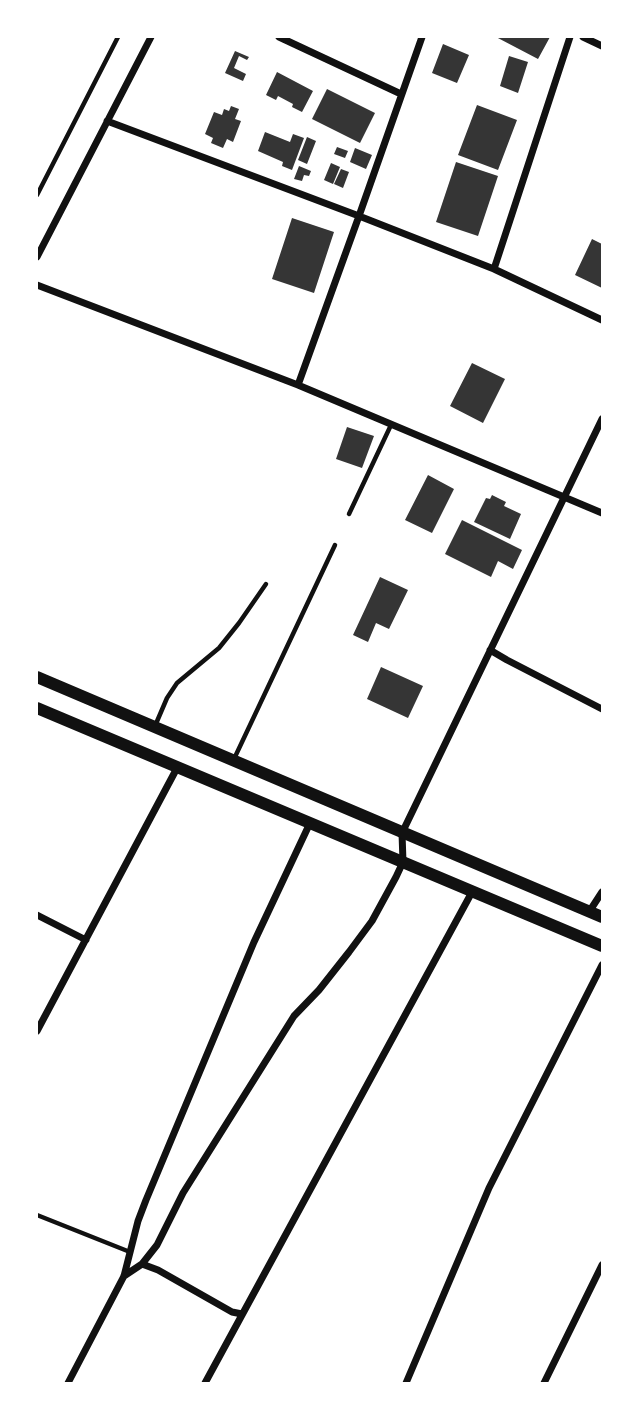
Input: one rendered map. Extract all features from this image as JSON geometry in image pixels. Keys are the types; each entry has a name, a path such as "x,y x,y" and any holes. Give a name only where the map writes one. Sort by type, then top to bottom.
{"main road":[{"path":"37,677 602,917"},
{"path":"37,708 602,946"}],"street":[{"path":"37,257 151,37"},
{"path":"279,37 401,94"},
{"path":"298,385 422,37"},
{"path":"494,269 570,37"},
{"path":"583,37 602,46"},
{"path":"107,121 494,269 602,320"},
{"path":"37,285 298,385 602,513"},
{"path":"124,1276 142,1264 157,1245 183,1193 293,1016 319,990 372,921 402,862 402,833 602,419"},
{"path":"490,650 602,709"},
{"path":"37,1031 177,768"},
{"path":"68,1383 124,1276 146,1199 254,942 310,823"},
{"path":"205,1383 472,892"},
{"path":"590,912 602,892"},
{"path":"37,915 86,940"},
{"path":"407,1383 489,1188 602,965"},
{"path":"142,1264 158,1270 232,1312 242,1314"},
{"path":"544,1383 602,1265"}],"lane":[{"path":"37,195 118,37"},
{"path":"349,514 391,424"},
{"path":"234,761 335,545"},
{"path":"154,727 177,683 219,648 266,584"},
{"path":"37,1215 130,1252"}],"building":[{"path":"496,37 550,37 538,59"},
{"path":"443,44 469,55 457,83 432,73"},
{"path":"235,51 249,57 247,60 239,56 234,68 246,74 243,81 225,73"},
{"path":"509,56 528,62 518,93 500,86"},
{"path":"277,72 313,91 302,112 278,96 276,100 266,95"},
{"path":"327,89 375,113 360,143 312,119"},
{"path":"477,105 517,120 498,170 458,155"},
{"path":"231,106 239,109 235,119 241,121 233,142 227,139 223,148 211,143 213,138 205,134 214,112 222,115 224,109 229,111"},
{"path":"265,132 290,142 293,134 304,138 292,170 282,166 283,162 258,151"},
{"path":"307,137 316,141 307,164 298,160"},
{"path":"337,147 348,151 345,158 334,154"},
{"path":"355,148 372,155 366,169 350,162"},
{"path":"456,162 498,176 478,236 436,222"},
{"path":"331,163 340,167 333,184 324,180"},
{"path":"299,166 311,171 309,176 304,175 302,181 294,179"},
{"path":"341,169 349,172 343,188 334,184"},
{"path":"292,218 334,232 314,293 272,279"},
{"path":"592,239 602,244 602,288 575,275"},
{"path":"472,363 505,379 483,423 450,406"},
{"path":"347,427 374,436 362,468 336,459"},
{"path":"428,475 454,489 432,533 405,520"},
{"path":"492,495 506,502 504,506 521,514 510,539 474,522 486,498 490,499"},
{"path":"462,520 522,550 513,569 498,561 491,577 445,554"},
{"path":"380,577 408,590 389,629 376,623 368,642 353,635"},
{"path":"381,667 423,686 408,718 367,699"}]}
